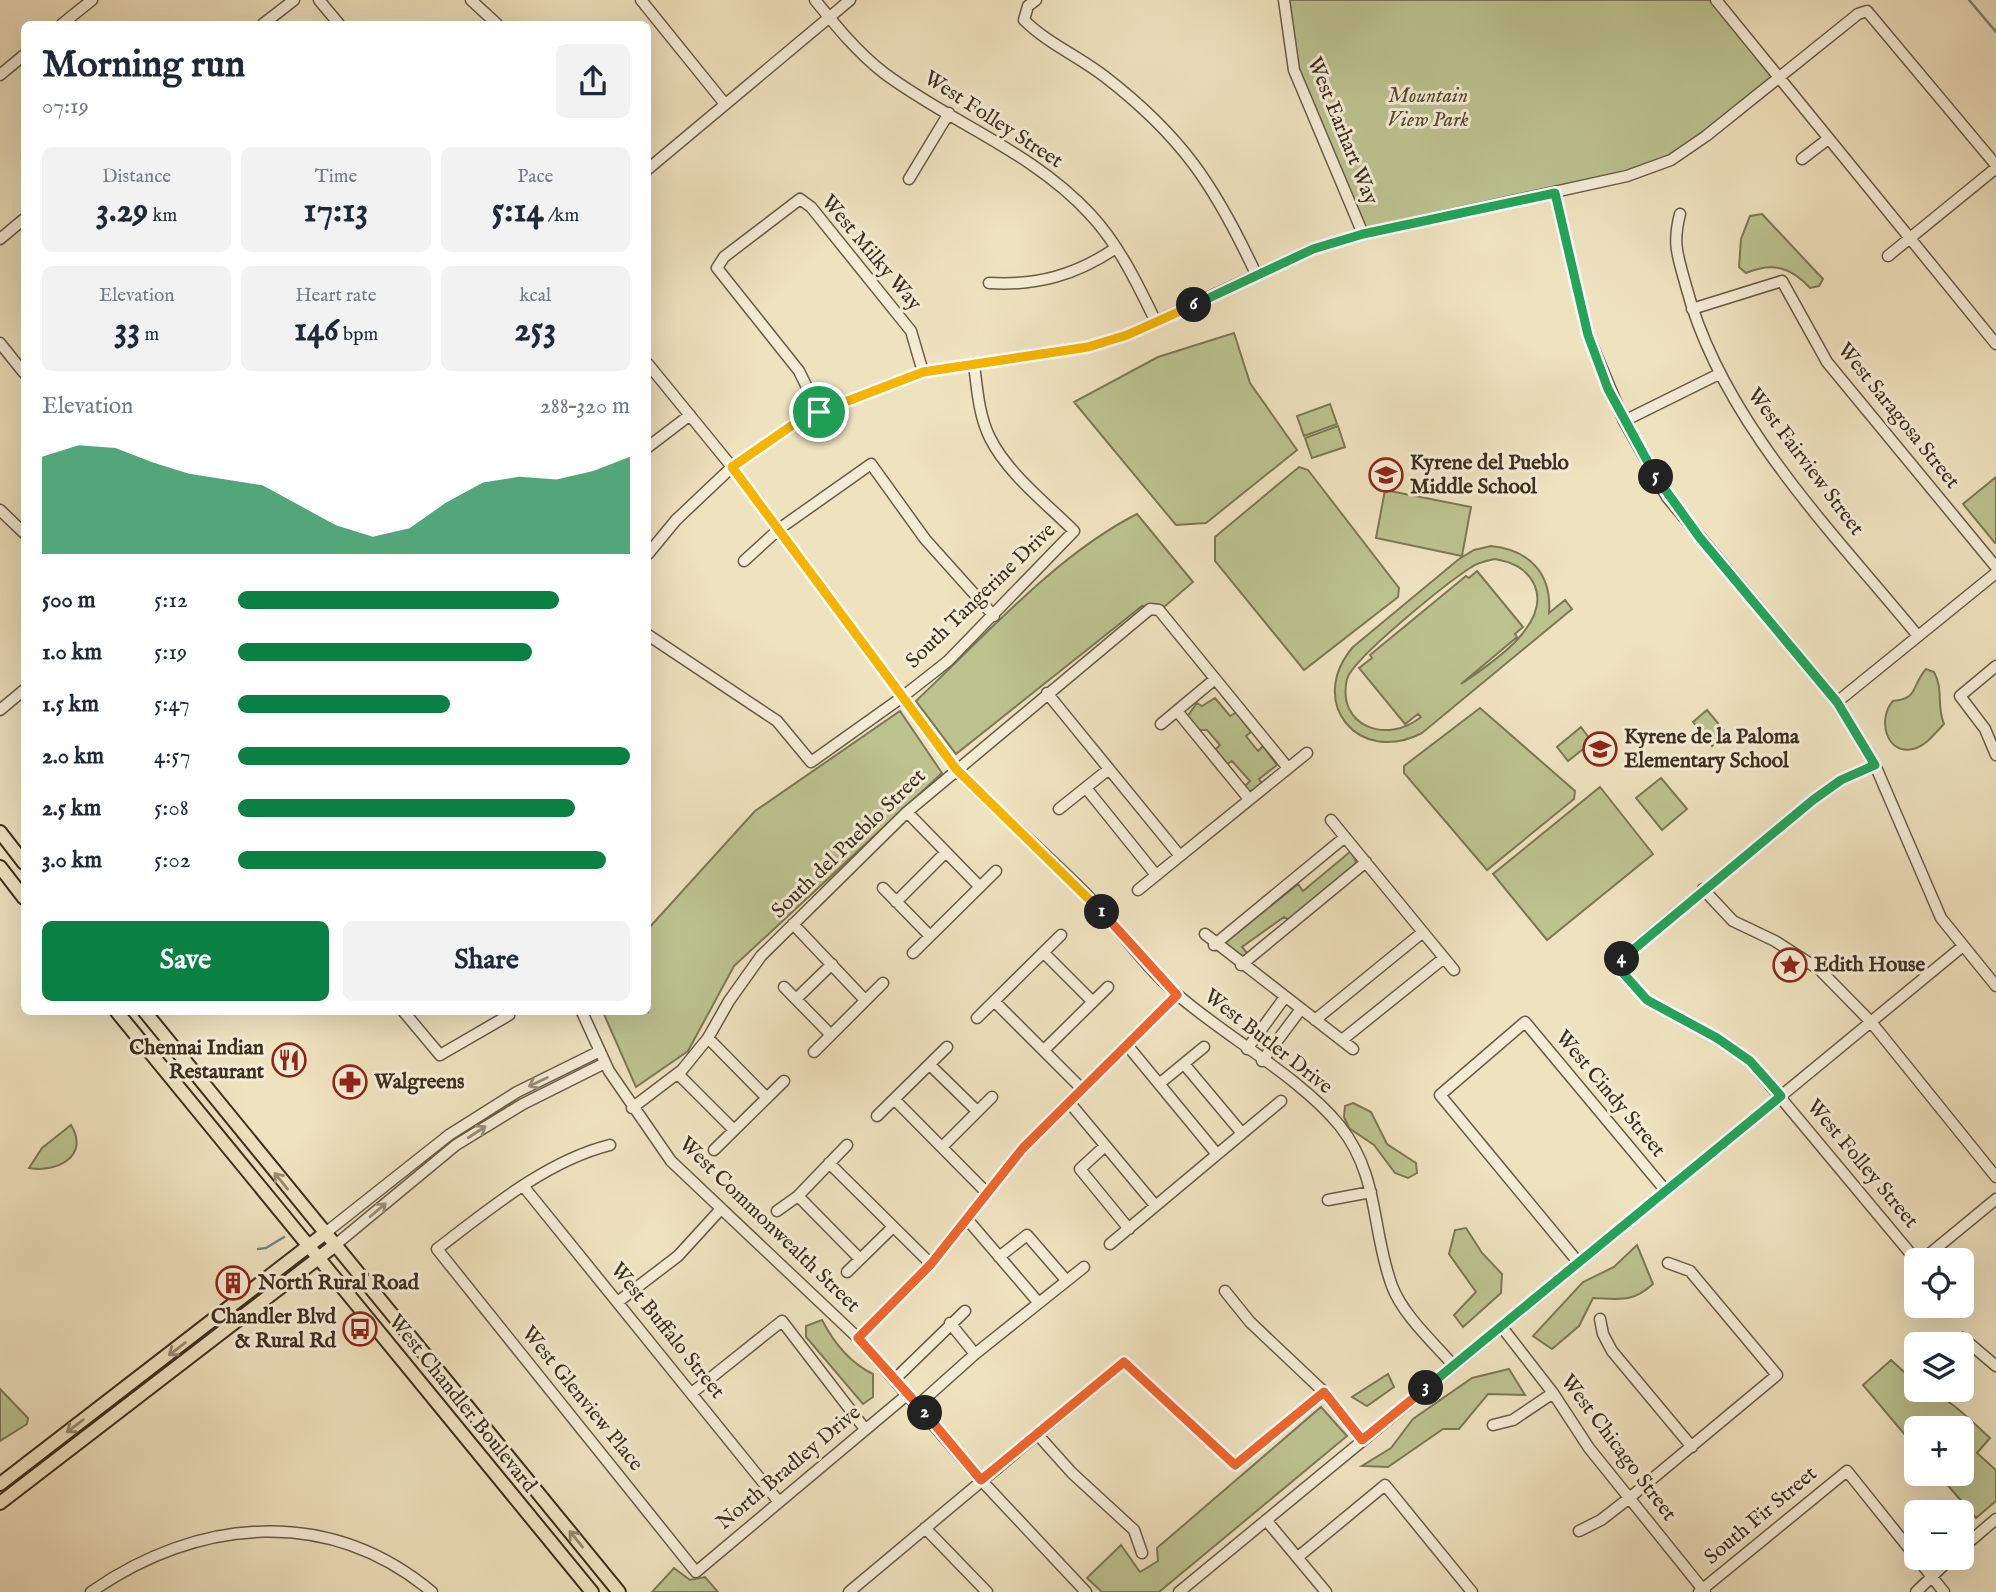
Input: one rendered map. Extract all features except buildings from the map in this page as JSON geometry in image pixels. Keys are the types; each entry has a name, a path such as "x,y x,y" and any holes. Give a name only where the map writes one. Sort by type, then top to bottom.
{"main road":[{"path":"0,832 21,859"},
{"path":"0,867 21,894"},
{"name":"West Chandler Boulevard","path":"119,1015 592,1592"},
{"name":"West Chandler Boulevard","path":"147,1015 619,1592"},
{"path":"145,1046 162,1033"},
{"path":"0,1484 324,1234"},
{"path":"0,1503 334,1246"}],"street":[{"path":"66,21 92,0"},
{"path":"267,21 294,0"},
{"path":"319,0 336,21"},
{"path":"471,0 493,21"},
{"path":"641,0 725,104"},
{"name":"West Folley Street","path":"815,0 868,60 1045,173 1089,213 1129,265 1156,322"},
{"path":"651,166 850,0"},
{"path":"1036,0 1028,6 1024,20 1034,30 1110,80 1174,136 1222,203 1256,274"},
{"name":"West Earhart Way","path":"1284,0 1294,70 1363,234"},
{"path":"1716,0 1996,344"},
{"path":"651,550 676,520 732,467 794,424 819,412 923,372 1088,347 1127,335 1313,249 1363,234 1627,176 1671,160 1858,14 1867,11 1996,167 1888,256"},
{"path":"0,75 21,58"},
{"path":"909,179 949,113"},
{"path":"1802,159 1828,139"},
{"path":"1555,193 1588,335 1624,421 1667,497 1837,702 1875,765 1931,898 1963,946 1996,986"},
{"name":"West Milky Way","path":"819,412 799,371 717,268 724,257 800,199 811,207 911,331 923,372"},
{"name":"West Fairview Street","path":"1680,214 1674,239 1692,309 1719,374 1740,412 1771,456 1918,636"},
{"path":"0,239 21,222"},
{"path":"989,283 1042,282 1089,266 1116,248"},
{"name":"West Saragosa Street","path":"1692,309 1782,282 1827,362 1996,567"},
{"path":"0,343 21,369"},
{"name":"South Tangerine Drive","path":"651,637 778,721 811,762 948,661 1074,531 1003,460 990,438 981,413 974,364"},
{"name":"West Butler Drive","path":"651,368 732,467 956,769 995,811 1088,897 1177,995 1298,1086 1340,1126 1367,1173 1393,1289 1416,1323 1454,1365"},
{"path":"1624,421 1719,374"},
{"path":"651,445 690,415"},
{"path":"744,561 779,529 871,464 942,561 994,616"},
{"path":"0,510 21,530"},
{"path":"1837,702 1996,573"},
{"name":"South del Pueblo Street","path":"632,1108 678,1074 708,1038 748,972 907,812 1146,611 1154,608 1215,679"},
{"path":"1996,666 1960,695 1985,729 1996,755"},
{"path":"1161,724 1215,679 1288,768"},
{"path":"2,705 21,692"},
{"path":"1047,694 1180,856"},
{"path":"1177,711 1250,799"},
{"path":"1138,890 1307,752"},
{"path":"1875,765 1841,780 1703,889 1733,921 1775,941 1820,970 1871,1022 1996,1177"},
{"path":"1059,809 1109,769"},
{"path":"1086,788 1156,875"},
{"path":"907,812 980,887"},
{"path":"1331,820 1454,970"},
{"path":"1214,945 1345,837"},
{"path":"897,902 946,852"},
{"path":"1241,965 1366,862"},
{"path":"913,953 996,871"},
{"path":"883,888 930,936"},
{"name":"West Folley Street","path":"1703,889 1615,964 1647,1000 1717,1038 1750,1061 1906,1248"},
{"path":"793,924 865,1000"},
{"path":"1315,1020 1423,932"},
{"path":"1205,934 1214,945 1353,1049"},
{"path":"977,1018 1061,935"},
{"path":"1179,1592 1963,946"},
{"path":"1044,953 1093,1002"},
{"path":"1342,1040 1444,958"},
{"path":"796,999 832,964"},
{"path":"814,1052 883,983"},
{"path":"784,987 831,1035"},
{"path":"1044,1051 1108,987"},
{"path":"858,1338 931,1264 1023,1148 1177,995"},
{"path":"994,1001 1082,1089"},
{"path":"1247,1049 1293,1003"},
{"path":"1262,1061 1293,1003"},
{"path":"407,1015 440,1055 506,1015"},
{"name":"West Commonwealth Street","path":"583,1015 605,1063 632,1108 671,1161 858,1338 981,1480 1086,1592"},
{"name":"West Cindy Street","path":"1578,1262 1440,1095 1525,1022 1666,1191"},
{"path":"708,1038 767,1098"},
{"path":"1126,1045 1216,1153"},
{"path":"877,1116 947,1047"},
{"path":"1159,1084 1204,1047"},
{"path":"324,1234 424,1153 517,1092 600,1051"},
{"path":"334,1246 432,1164 505,1115 605,1063"},
{"path":"1184,1064 1241,1132"},
{"path":"930,1065 977,1111"},
{"path":"678,1074 734,1130"},
{"path":"714,1150 785,1082"},
{"path":"942,1147 992,1097"},
{"path":"895,1100 987,1193"},
{"path":"1111,1244 1154,1204 1281,1101"},
{"path":"1069,1102 1154,1204"},
{"path":"524,1187 574,1158 610,1145"},
{"path":"777,1211 798,1196 847,1145"},
{"path":"1105,1146 1080,1169 1129,1229"},
{"path":"424,1153 432,1164"},
{"path":"829,1163 931,1264"},
{"name":"West Glenview Place","path":"524,1187 437,1249 696,1572"},
{"name":"West Buffalo Street","path":"524,1187 693,1392 779,1502"},
{"path":"1328,1200 1371,1192"},
{"path":"798,1196 860,1259"},
{"path":"1937,1248 1996,1199"},
{"path":"619,1301 678,1256 720,1210"},
{"path":"967,1219 1038,1302"},
{"path":"847,1272 893,1227"},
{"path":"999,1257 1027,1235 1066,1280"},
{"path":"1579,1531 1601,1520 1628,1499 1777,1375 1690,1271 1668,1263"},
{"path":"918,1405 1006,1328 1084,1267"},
{"path":"1225,1291 1250,1322 1324,1392 1362,1440"},
{"path":"895,1379 965,1311"},
{"path":"1600,1319 1603,1334 1612,1352 1692,1447"},
{"path":"693,1392 782,1321 865,1429"},
{"path":"950,1323 975,1354"},
{"name":"West Chicago Street","path":"1501,1326 1553,1393 1589,1448 1702,1591"},
{"path":"1974,1347 1996,1366"},
{"path":"849,1592 1124,1362 1235,1465 1324,1392"},
{"path":"1493,1425 1513,1420 1553,1393"},
{"name":"North Bradley Drive","path":"696,1572 908,1394"},
{"path":"1038,1435 1072,1473 1133,1530 1142,1553"},
{"name":"South Fir Street","path":"1702,1591 1847,1471 1930,1576"},
{"path":"1298,1557 1385,1485 1472,1592"},
{"path":"1974,1538 1996,1519"},
{"path":"1266,1520 1326,1592"},
{"path":"925,1528 987,1592"},
{"path":"91,1592 114,1577 178,1547 224,1535 274,1530 307,1533 362,1548 399,1567 432,1592"},
{"path":"1916,1592 1937,1570"},
{"path":"1930,1576 1944,1592"}],"green space":[{"name":"Mountain View Park","path":"1284,0 1716,0 1779,78 1671,160 1627,176 1363,234 1294,70"},
{"path":"1762,214 1823,279 1819,286 1810,288 1796,275 1781,268 1765,268 1746,273 1739,267 1741,239 1750,216"},
{"path":"1234,333 1250,383 1297,450 1206,523 1176,525 1074,402 1158,357"},
{"path":"1330,404 1337,424 1304,436 1297,416"},
{"path":"1338,426 1345,447 1312,458 1305,438"},
{"path":"1299,467 1308,470 1399,588 1398,597 1304,670 1215,561 1215,537"},
{"path":"1996,477 1996,542 1995,543 1963,504"},
{"path":"1385,490 1471,507 1462,556 1376,538"},
{"path":"1137,514 1193,582 1164,607 1142,606 956,754 916,701 1049,575 1107,531"},
{"path":"1491,546 1505,548 1527,559 1536,566 1547,587 1549,613 1565,600 1572,609 1422,733 1399,741 1378,741 1360,735 1346,723 1337,707 1335,688 1340,668 1353,647 1459,559 1474,550","holes":["1495,559 1518,567 1534,584 1537,599 1535,614 1515,642 1461,684 1517,637 1515,634 1523,627 1477,571 1469,578 1466,576 1370,655 1372,658 1359,668 1405,724 1418,714 1421,717 1408,725 1380,730 1357,719 1349,709 1346,695 1347,679 1353,669 1382,639 1442,589 1476,564"]},
{"path":"1926,669 1934,672 1937,679 1944,724 1922,745 1913,749 1896,747 1885,726 1888,708 1893,701 1907,698 1914,691"},
{"path":"1215,698 1230,716 1237,712 1251,732 1246,736 1258,751 1263,746 1277,765 1259,779 1263,785 1255,792 1246,791 1245,786 1250,781 1232,761 1227,764 1215,750 1220,745 1207,730 1199,730 1187,717 1197,703 1202,706"},
{"path":"1480,708 1575,791 1574,799 1487,870 1404,773 1404,766"},
{"path":"1707,710 1727,734 1712,746 1693,722"},
{"path":"900,711 942,773 734,966 688,1051 636,1087 604,1015 651,1015 651,926 755,811"},
{"path":"1581,727 1592,742 1568,761 1557,747"},
{"path":"1661,778 1687,809 1662,830 1636,798"},
{"path":"1600,787 1653,854 1547,940 1493,874"},
{"path":"1351,851 1358,866 1289,920 1284,917 1242,947 1248,954 1242,957 1232,955 1225,943 1298,884 1303,891"},
{"path":"1353,1103 1371,1112 1387,1144 1416,1163 1417,1173 1408,1178 1395,1173 1374,1145 1349,1128 1344,1117 1345,1106"},
{"path":"71,1125 76,1136 76,1146 68,1160 50,1168 29,1168 42,1148"},
{"path":"1466,1228 1482,1253 1502,1274 1501,1293 1463,1327 1454,1315 1476,1292 1449,1254 1455,1230"},
{"path":"1637,1245 1653,1284 1632,1297 1593,1298 1579,1326 1552,1349 1533,1336 1583,1282 1614,1267"},
{"path":"822,1320 843,1352 873,1374 873,1397 863,1404 806,1337 806,1326"},
{"path":"1891,1360 1904,1372 1904,1402 1948,1402 1966,1416 1904,1416 1904,1434 1863,1385"},
{"path":"1509,1369 1525,1395 1488,1394 1459,1429 1443,1429 1388,1467 1362,1466 1391,1448 1413,1419 1472,1378"},
{"path":"1388,1374 1394,1387 1367,1406 1352,1397"},
{"path":"0,1389 28,1418 27,1424 0,1441"},
{"path":"1321,1407 1347,1436 1159,1592 1102,1592 1087,1578 1121,1545 1140,1572 1158,1561 1157,1548"},
{"path":"1974,1423 1990,1438 1977,1453 1996,1470 1996,1501 1976,1518 1974,1500 1960,1500 1948,1486 1974,1486"},
{"path":"674,1568 690,1580 705,1577 718,1592 652,1592"}],"waterway":[{"path":"1969,0 1996,32"},
{"path":"258,1249 266,1248 284,1237"}],"place":[{"name":"Kyrene del Pueblo Middle School","path":"1386,475"},
{"name":"Kyrene de la Paloma Elementary School","path":"1600,749"},
{"name":"Edith House","path":"1790,965"},
{"name":"Chennai Indian Restaurant","path":"289,1060"},
{"name":"Walgreens","path":"350,1082"},
{"name":"North Rural Road","path":"233,1283"},
{"name":"Chandler Blvd & Rural Rd","path":"360,1329"}],"route":[{"path":"1555,193 1574,285 1588,335 1608,389 1624,421 1667,497 1837,702 1875,765 1841,780 1813,800 1615,964 1647,1000 1717,1038 1750,1061 1781,1096 1362,1440 1324,1392 1235,1465 1124,1362 981,1480 858,1338 931,1264 1023,1148 1177,995 1088,897 995,811 956,769 732,467 794,424 819,412 923,372 1088,347 1127,335 1313,249 1363,234 1555,193"}]}
